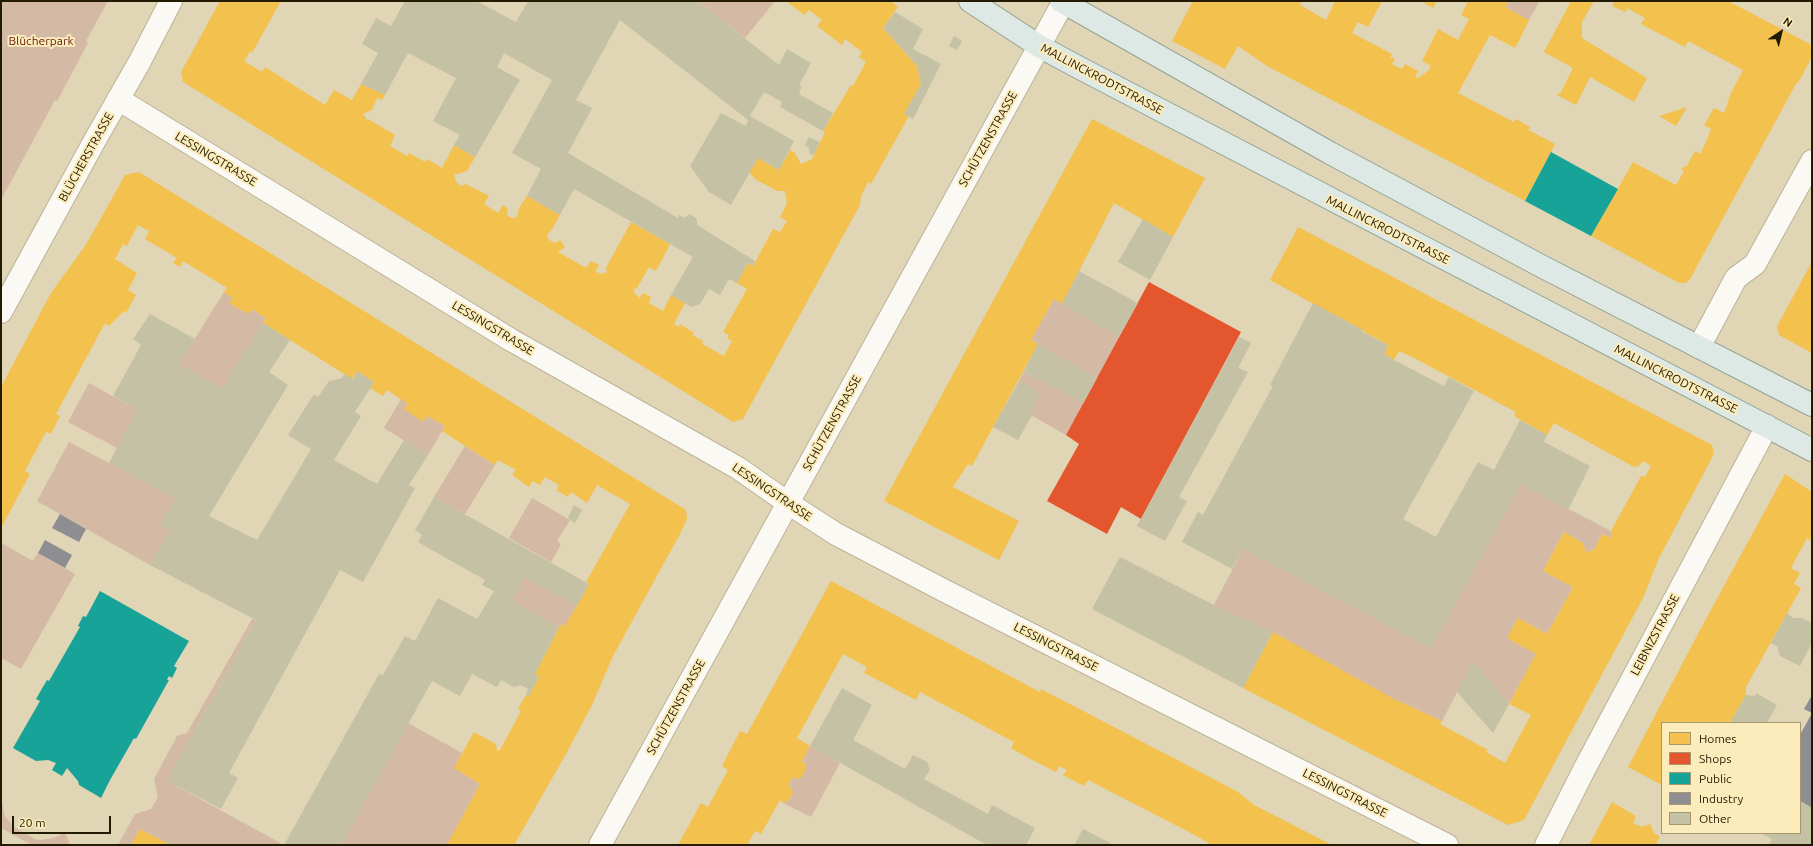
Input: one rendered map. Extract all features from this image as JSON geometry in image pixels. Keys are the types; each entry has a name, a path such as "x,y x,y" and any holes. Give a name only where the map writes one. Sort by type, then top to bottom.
{"main road":[{"name":"MALLINCKRODTSTRASSE","path":"970,1 1039,46 1294,181 1812,450"},
{"path":"1063,2 1325,150 1543,266 1812,405"}],"street":[{"name":"BLÜCHERSTRASSE","path":"1,312 172,1"},
{"name":"SCHÜTZENSTRASSE","path":"600,845 1063,2"},
{"name":"LESSINGSTRASSE","path":"118,99 512,340 738,468 836,534 938,588 1447,845"},
{"path":"1699,347 1736,278 1755,264 1812,161"},
{"name":"LEIBNIZSTRASSE","path":"1546,845 1586,766 1767,426"}],"green space":[{"name":"Blücherpark","path":"1,1 108,1 86,41 88,43 57,101 55,100 1,200"},
{"path":"697,1 775,1 745,38"},
{"path":"1509,1 1540,1 1529,20 1505,7"},
{"path":"224,292 233,298 230,304 248,314 252,309 266,318 222,389 179,364"},
{"path":"1054,299 1119,337 1097,378 1031,340"},
{"path":"1024,371 1083,404 1066,435 1029,414 1040,394 1019,381"},
{"path":"89,383 137,410 117,448 68,422"},
{"path":"401,399 408,404 404,409 427,416 445,426 428,455 384,428"},
{"path":"69,442 176,498 171,530 150,565 37,501"},
{"path":"465,446 495,465 465,514 434,497"},
{"path":"1521,484 1611,531 1611,538 1602,534 1594,550 1586,552 1583,543 1564,532 1543,571 1573,587 1547,634 1518,618 1507,638 1536,654 1509,704 1473,662 1442,721 1396,700 1214,605 1243,549 1355,608 1478,560"},
{"path":"532,498 570,520 557,541 561,544 551,562 509,538"},
{"path":"1,543 33,561 38,553 75,574 21,669 1,658"},
{"path":"525,577 577,606 564,627 561,624 559,627 511,600"},
{"path":"252,619 256,620 167,781 284,845 170,845 140,829 131,845 118,845 135,814 151,809 158,797 154,779 177,736 187,733"},
{"path":"408,723 462,753 454,768 480,784 447,845 341,845"},
{"path":"810,746 840,763 811,817 783,803 788,801 793,793 788,785 793,777 797,779 801,777 806,769 805,764 802,761"},
{"path":"1,799 5,816 14,827 35,839 41,840 53,838 65,833 70,845 32,845 1,828"}],"building: Homes":[{"path":"220,1 281,1 252,53 250,51 244,61 262,72 265,67 325,105 334,90 352,100 361,84 385,95 382,100 377,98 372,110 363,114 367,120 368,119 395,135 390,146 407,156 409,153 425,162 427,159 442,168 454,145 475,157 467,171 454,175 456,182 461,186 466,184 489,196 484,204 498,213 503,205 507,208 508,212 506,215 512,218 517,217 519,208 527,196 560,215 551,231 547,234 549,240 555,243 560,240 565,247 558,252 586,268 591,261 599,265 595,271 601,274 607,272 606,268 631,222 670,244 656,271 649,267 637,288 633,290 640,298 643,293 651,297 649,303 663,311 671,295 685,303 674,324 679,327 680,324 694,333 692,335 703,341 702,344 724,356 732,341 727,338 729,335 723,332 747,289 737,283 748,263 753,266 773,229 780,232 787,221 780,217 787,203 785,191 777,191 755,179 749,172 758,158 779,170 790,150 795,153 801,164 812,159 825,132 823,131 851,85 853,86 866,62 859,57 862,52 845,39 842,45 817,26 822,20 809,10 804,15 786,1 891,1 898,7 883,28 917,66 921,84 904,114 909,116 871,184 868,182 861,196 860,205 743,419 733,422 183,82 181,72"},
{"path":"1193,1 1302,1 1300,5 1326,20 1335,1 1382,1 1368,27 1358,22 1352,33 1392,54 1390,57 1395,59 1392,64 1402,69 1405,64 1418,71 1415,77 1418,78 1428,71 1431,66 1422,61 1438,29 1458,40 1469,19 1461,15 1468,1 1509,1 1505,7 1529,20 1520,39 1515,48 1490,35 1458,93 1514,122 1516,119 1530,127 1528,130 1555,144 1525,201 1267,66 1238,46 1225,69 1172,41"},
{"path":"1421,1 1437,1 1433,8"},
{"path":"1571,1 1594,1 1582,22 1582,38 1647,78 1634,102 1590,77 1576,105 1557,95 1558,93 1560,94 1573,68 1544,52"},
{"path":"1611,1 1728,1 1812,45 1812,57 1690,279 1686,283 1679,283 1591,236 1633,162 1676,185 1684,171 1681,168 1687,166 1695,151 1700,154 1706,142 1711,129 1704,125 1714,108 1724,113 1731,93 1743,70 1688,41 1685,47 1641,24 1645,18 1627,8 1625,12 1612,6 1614,3"},
{"path":"1687,107 1676,126 1659,116"},
{"path":"1092,119 1205,178 1173,237 1114,203 1062,304 1054,299 1031,340 1038,344 972,466 968,464 953,487 1019,521 999,560 884,501"},
{"path":"139,172 686,510 687,519 680,534 613,656 592,705 567,752 514,845 447,845 480,784 454,768 474,732 496,744 497,751 500,750 521,711 518,709 526,695 529,696 539,677 535,674 559,627 561,624 564,627 577,606 589,584 586,582 630,504 597,485 587,503 571,492 568,497 556,490 559,485 545,477 540,485 533,481 529,487 512,475 516,470 498,460 495,465 442,431 445,426 427,416 423,422 404,409 408,404 387,390 383,396 370,388 374,382 357,371 352,379 263,323 266,318 252,309 248,314 229,303 233,298 224,292 227,288 183,261 180,267 173,263 177,258 145,239 149,231 138,225 127,246 123,244 115,259 137,273 128,290 136,295 126,313 124,311 109,326 105,323 56,414 60,416 51,434 46,432 25,471 30,474 1,528 1,387 51,293 87,243 125,175"},
{"path":"1298,227 1712,445 1714,454 1659,558 1643,598 1524,820 1508,825 1243,688 1273,632 1396,700 1442,721 1440,724 1488,750 1486,752 1505,763 1531,715 1509,704 1536,654 1507,638 1518,618 1547,634 1573,587 1543,571 1564,532 1583,543 1586,552 1594,550 1602,534 1611,538 1611,531 1641,476 1645,477 1651,466 1643,461 1639,466 1634,467 1554,423 1547,435 1514,416 1516,412 1414,358 1399,351 1394,360 1384,354 1388,345 1270,280"},
{"path":"1812,262 1812,353 1779,335 1777,326"},
{"path":"1785,474 1812,492 1812,541 1807,538 1791,568 1800,573 1794,584 1801,588 1746,687 1746,695 1731,721 1728,722 1661,722 1661,784 1628,767 1701,628"},
{"path":"831,581 1040,692 1041,689 1206,775 1238,792 1254,805 1332,845 1208,845 1209,843 1187,831 1088,780 1084,786 1063,775 1067,770 1059,766 1056,772 1021,754 1011,748 1014,742 920,692 916,700 864,673 867,667 843,654 797,738 810,746 802,761 805,764 806,769 802,777 797,779 793,777 788,785 793,793 788,801 783,803 780,800 761,834 755,831 747,845 678,845 701,803 708,807 728,770 722,766 740,731 747,734"},
{"path":"1612,802 1636,816 1633,823 1642,827 1650,824 1654,833 1660,837 1656,843 1659,845 1589,845"},
{"path":"140,829 170,845 131,845"}],"building: Shops":[{"path":"1149,282 1241,332 1141,519 1121,507 1107,534 1047,501 1079,444 1066,435"}],"building: Public":[{"path":"1551,152 1618,189 1591,236 1525,201"},
{"path":"100,591 189,641 174,666 177,668 172,678 169,676 167,680 169,680 136,739 134,738 101,798 79,785 78,781 67,768 62,776 52,770 56,763 48,760 36,761 13,748 40,701 36,699 47,680 49,681 80,627 78,626 83,616 86,617"}],"building: Industry":[{"path":"60,514 86,529 79,542 52,528"},
{"path":"45,540 72,555 65,568 38,553"},
{"path":"1812,695 1812,713 1804,709"},
{"path":"1812,713 1812,808 1801,802 1801,733"}],"building: Other":[{"path":"405,1 477,1 516,22 528,1 697,1 779,65 787,49 811,63 799,85 802,86 799,94 833,113 823,131 780,107 782,102 764,92 750,116 794,141 779,170 758,158 731,205 709,192 690,166 721,113 746,126 748,120 620,20 576,100 592,108 568,153 678,218 679,215 684,218 690,214 697,219 697,225 755,261 753,266 748,263 737,283 729,279 720,295 709,289 700,304 692,307 671,295 693,257 574,189 560,215 527,196 541,169 512,153 552,80 504,53 497,67 520,80 475,157 454,145 460,135 433,121 456,78 408,53 385,95 361,84 378,53 362,44 376,18 391,26"},
{"path":"895,12 923,29 913,49 941,64 913,119 904,114 921,84 917,66 883,28"},
{"path":"954,36 962,41 957,50 949,46"},
{"path":"809,137 820,142 813,156 810,154 809,148 805,145"},
{"path":"1143,219 1173,237 1150,280 1118,262"},
{"path":"1079,271 1138,303 1119,337 1062,304"},
{"path":"1313,303 1388,345 1384,354 1394,360 1444,386 1449,377 1474,391 1403,519 1436,537 1478,462 1494,470 1520,420 1547,435 1544,442 1590,466 1568,510 1521,484 1431,648 1243,549 1232,569 1182,542 1198,512 1203,515 1273,386 1270,385"},
{"path":"150,314 195,339 179,364 222,389 263,323 290,340 269,372 288,385 209,516 257,540 311,449 288,435 314,394 318,397 329,381 342,378 344,374 353,379 357,371 374,382 355,412 361,416 334,460 377,484 404,440 428,455 409,485 415,488 363,582 340,570 229,773 238,778 221,809 167,781 256,620 150,565 171,530 160,524 176,498 109,463 137,410 113,396 141,345 133,339"},
{"path":"1239,337 1251,343 1238,368 1248,372 1179,497 1187,501 1165,541 1137,526"},
{"path":"1038,344 1097,378 1083,404 1024,371"},
{"path":"1019,381 1040,394 1029,414 1032,415 1018,440 993,427"},
{"path":"434,497 589,584 577,606 525,577 511,600 559,627 535,674 539,677 529,696 526,695 528,689 521,685 514,687 501,680 497,687 472,674 460,696 432,681 341,845 284,845 379,674 383,675 405,636 415,641 438,598 477,619 494,591 482,585 485,580 418,542 422,535 415,530"},
{"path":"574,505 582,510 575,523 568,518"},
{"path":"1120,557 1220,608 1273,632 1243,688 1092,609"},
{"path":"1787,613 1793,618 1802,618 1812,623 1812,643 1800,666 1780,656 1777,646 1771,643"},
{"path":"1473,661 1509,704 1493,733 1457,692"},
{"path":"842,688 872,705 853,740 905,769 913,755 927,762 930,770 924,779 988,814 992,805 1035,828 1026,845 987,845 810,746"},
{"path":"1756,693 1777,705 1768,722 1732,722 1746,695 1755,696"},
{"path":"1801,802 1812,808 1812,845 1769,845 1772,839 1762,834 1801,834"},
{"path":"1083,829 1114,845 1074,845"}]}
